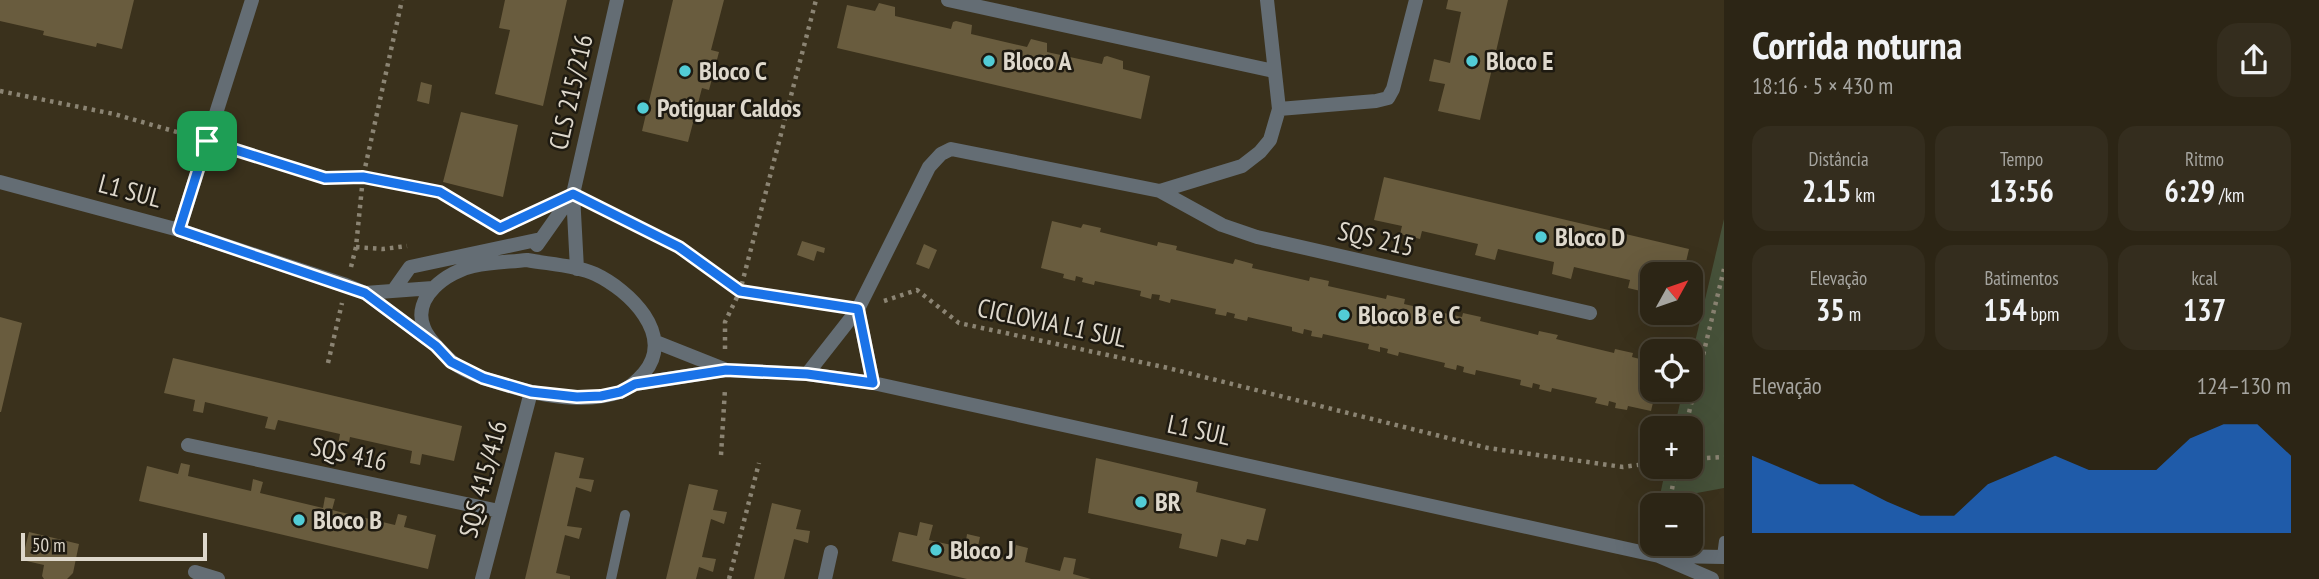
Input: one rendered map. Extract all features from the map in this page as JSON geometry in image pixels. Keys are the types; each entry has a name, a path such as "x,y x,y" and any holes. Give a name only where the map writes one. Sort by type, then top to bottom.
{"street":[{"path":"179,230 252,0"},
{"name":"CLS 215/216","path":"577,269 573,194 617,0"},
{"path":"948,0 1274,71"},
{"name":"SQS 215","path":"1160,191 1242,166 1270,140 1279,109 1267,0"},
{"path":"1279,109 1388,98 1393,89 1416,0"},
{"name":"SQS 215","path":"807,374 858,309 929,167 941,154 951,149 1160,191 1222,225 1257,237 1590,313"},
{"name":"L1 SUL","path":"0,182 179,230 365,293 436,346"},
{"name":"CLS 215/216","path":"527,260 573,194"},
{"path":"393,291 410,267 541,239"},
{"path":"527,260 577,269 595,274 630,298 647,317 656,342 650,366 635,384 620,392 577,397 531,392 483,378 451,362 423,327 422,304 433,288 447,277 471,266 527,260"},
{"name":"L1 SUL","path":"365,293 433,288"},
{"path":"858,309 873,383"},
{"name":"L1 SUL","path":"656,342 726,370"},
{"name":"L1 SUL","path":"635,384 726,370 807,374 873,383 1640,552"},
{"name":"SQS 415/416","path":"482,579 531,392"},
{"name":"SQS 416","path":"188,445 499,511"},
{"path":"825,579 831,552"},
{"name":"L1 SUL","path":"1659,556 1712,579"},
{"name":"L1 SUL","path":"1703,556 1723,556"},
{"path":"195,572 218,579"}],"lane":[{"path":"611,579 625,515"},
{"path":"1723,556 1724,541"}],"path":[{"path":"363,177 402,0"},
{"path":"721,455 726,370 724,322 740,291 816,0"},
{"path":"0,91 114,114 325,178 363,177 440,192 500,228 573,194"},
{"name":"CICLOVIA L1 SUL","path":"573,194 679,247 740,291 858,309 917,290 959,323 1168,368 1488,448 1623,467 1640,465"},
{"path":"1688,416 1724,269"},
{"path":"1703,458 1724,457"},
{"path":"729,579 759,463"}],"green space":[{"path":"1724,219 1724,488 1697,493 1660,493 1663,479 1703,479 1703,416 1677,416 1680,402 1703,402 1703,339 1696,339 1699,326 1703,326 1703,308"}],"building":[{"path":"0,0 134,0 122,49 97,43 96,47 43,35 44,31 0,21"},
{"path":"505,0 567,0 543,106 495,94 510,30 499,28"},
{"name":"Bloco C","path":"673,0 724,0 711,50 719,52 709,90 702,88 688,142 642,131"},
{"name":"Bloco E","path":"1448,0 1508,0 1480,120 1438,111 1445,84 1429,81 1434,59 1450,63 1461,12 1446,9"},
{"name":"Bloco A","path":"879,3 895,7 895,16 951,29 956,21 972,25 971,34 1027,47 1031,39 1047,43 1047,52 1102,64 1107,56 1123,61 1123,69 1150,76 1141,119 837,48 847,5 875,11"},
{"path":"421,82 432,85 429,104 417,101"},
{"path":"461,112 518,125 503,197 443,182"},
{"name":"Bloco D","path":"1384,177 1689,249 1686,262 1640,262 1640,291 1628,288 1630,280 1574,267 1571,279 1552,274 1554,262 1498,249 1495,260 1475,255 1478,244 1422,231 1420,239 1400,234 1402,226 1374,220"},
{"name":"Bloco B e C","path":"1052,221 1081,228 1083,224 1101,228 1100,232 1157,246 1158,242 1177,246 1176,250 1233,264 1235,259 1253,264 1252,268 1309,281 1310,277 1329,281 1328,286 1386,299 1387,295 1405,299 1404,304 1462,317 1463,313 1481,317 1480,321 1538,335 1539,331 1558,335 1556,339 1614,353 1615,349 1633,353 1632,357 1640,359 1640,402 1653,402 1651,411 1628,406 1627,410 1615,408 1616,403 1609,401 1608,406 1595,403 1597,398 1552,388 1551,392 1539,389 1540,385 1533,383 1532,388 1520,385 1521,380 1476,370 1475,375 1463,372 1464,367 1457,365 1456,370 1444,367 1445,363 1399,352 1398,356 1387,353 1388,349 1380,347 1380,352 1368,349 1369,344 1323,334 1322,338 1311,336 1312,331 1304,329 1303,334 1292,331 1292,327 1248,317 1247,321 1234,318 1235,314 1227,312 1226,316 1215,314 1216,309 1171,299 1170,303 1159,300 1160,295 1152,294 1151,299 1140,296 1141,291 1095,281 1094,285 1082,282 1083,278 1076,276 1075,281 1063,278 1064,274 1041,268"},
{"path":"802,241 825,248 824,253 817,251 814,261 797,255"},
{"path":"924,244 937,250 929,269 916,264"},
{"path":"0,317 22,323 1,412 0,412"},
{"path":"173,358 462,426 454,461 422,454 420,465 410,463 412,451 350,437 348,448 338,445 340,434 278,420 275,430 265,428 268,417 205,402 203,413 193,411 195,400 164,393"},
{"path":"555,452 584,458 579,478 594,480 591,492 576,487 567,526 582,528 579,539 565,535 556,573 570,576 570,579 525,579"},
{"name":"BR","path":"1096,458 1198,482 1196,492 1266,509 1258,541 1247,539 1245,545 1221,539 1217,557 1179,548 1182,534 1088,513"},
{"name":"Bloco B","path":"181,463 190,465 188,476 251,491 253,479 263,482 260,493 323,508 325,497 335,499 332,510 395,525 398,514 407,516 404,527 436,535 428,569 139,501 147,466 178,474"},
{"path":"689,484 718,490 713,510 727,512 724,524 711,519 702,557 716,559 713,572 699,567 696,579 666,579"},
{"path":"772,503 801,510 796,529 810,531 808,543 794,539 784,579 754,579"},
{"name":"Bloco J","path":"920,522 933,525 929,540 965,548 967,534 980,537 977,551 1013,560 1016,545 1028,548 1025,562 1060,571 1064,557 1076,559 1073,574 1091,579 967,579 892,561 899,532 917,536"},
{"path":"29,532 79,544 73,573 67,579 44,579 44,565 22,560"}],"place":[{"name":"Bloco A","path":"989,61"},
{"name":"Bloco E","path":"1472,61"},
{"name":"Bloco C","path":"685,71"},
{"name":"Potiguar Caldos","path":"643,108"},
{"name":"Bloco D","path":"1541,237"},
{"name":"Bloco B e C","path":"1344,315"},
{"name":"BR","path":"1141,502"},
{"name":"Bloco B","path":"299,520"},
{"name":"Bloco J","path":"936,550"}],"route":[{"path":"207,141 325,178 363,177 440,192 500,228 573,194 679,247 740,291 858,309 873,383 807,374 726,370 635,384 620,392 601,396 577,397 531,392 483,378 451,362 436,346 365,293 179,230 207,141"}]}
